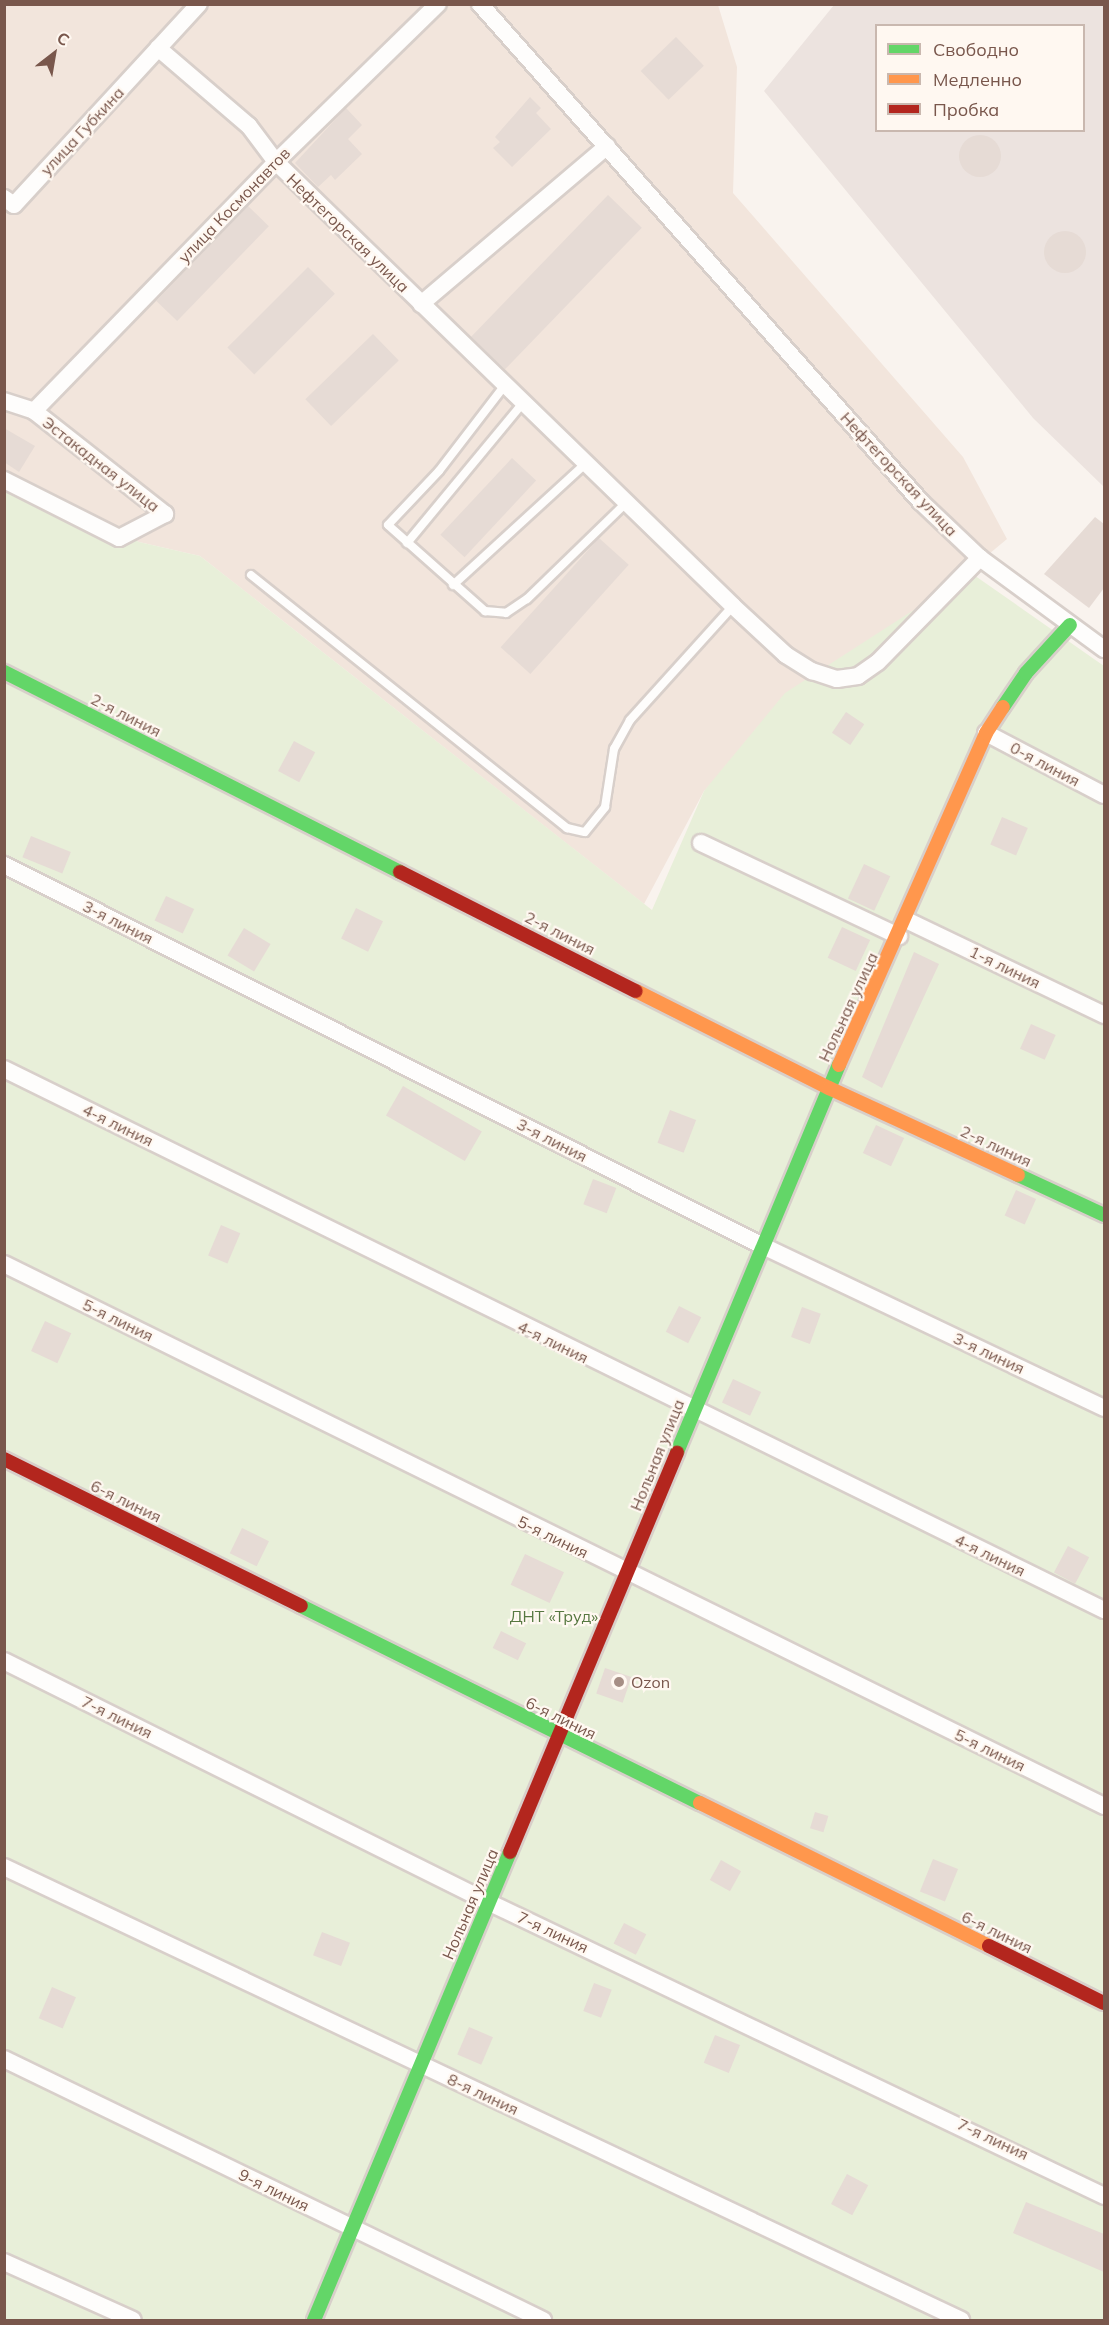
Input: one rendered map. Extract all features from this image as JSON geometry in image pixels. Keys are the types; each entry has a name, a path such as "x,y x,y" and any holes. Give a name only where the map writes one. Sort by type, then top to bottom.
{"street":[{"name":"улица Губкина","path":"4,198 14,205 199,4"},
{"name":"улица Космонавтов","path":"34,411 276,162 438,4"},
{"name":"Нефтегорская улица","path":"276,162 786,655 812,671 837,679 858,676 878,662 980,558 921,502 480,4"},
{"path":"158,48 249,126 276,162"},
{"name":"Нефтегорская улица","path":"421,304 607,146"},
{"name":"Эстакадная улица","path":"4,401 34,411 165,514 119,538 4,480"},
{"path":"980,558 1104,649"},
{"name":"Нольная улица","path":"314,2320 488,1902 561,1736 693,1412 829,1088 903,928 986,733 1026,673 1070,625"},
{"name":"2-я линия","path":"4,672 829,1088 1104,1215"},
{"name":"0-я линия","path":"986,733 1104,795"},
{"name":"1-я линия","path":"701,843 1104,1015"},
{"name":"3-я линия","path":"4,865 763,1246 1104,1407"},
{"name":"4-я линия","path":"4,1069 693,1412 1104,1610"},
{"name":"5-я линия","path":"4,1264 627,1573 1104,1806"},
{"name":"6-я линия","path":"4,1459 561,1736 1104,2002"},
{"name":"7-я линия","path":"4,1661 488,1902 1104,2196"},
{"name":"8-я линия","path":"4,1866 961,2320"},
{"name":"9-я линия","path":"4,2059 543,2320"},
{"path":"4,2262 132,2320"}],"lane":[{"path":"505,385 439,471 388,525 485,611 506,613 527,599 627,502"},
{"path":"407,543 523,403"},
{"path":"453,585 586,463"},
{"path":"251,575 567,828 585,832 605,807 614,749 630,720 733,606"}],"shaded area":[{"path":"4,5 718,5 737,67 733,193 963,457 1007,539 704,791 644,904 200,556 139,542 5,474"},
{"path":"834,5 1104,5 1104,487 1033,418 764,91"}],"green space":[{"name":"ДНТ «Труд»","path":"4,474 139,542 200,556 652,910 704,791 785,693 971,573 1104,666 1104,2320 5,2320"}],"building":[{"path":"676,37 704,66 669,100 641,71"},
{"path":"530,97 541,108 536,113 551,129 512,167 493,148 500,142 495,137"},
{"path":"346,108 362,125 348,139 362,154 335,180 331,175 318,187 295,163"},
{"path":"980,135 995,141 1001,156 995,171 980,177 965,171 959,156 965,141"},
{"path":"608,195 642,228 505,369 471,337"},
{"path":"248,206 269,226 177,321 156,301"},
{"path":"1065,231 1080,237 1086,252 1080,267 1065,273 1050,267 1044,252 1050,237"},
{"path":"308,267 335,294 254,374 227,348"},
{"path":"373,334 399,361 331,426 305,399"},
{"path":"4,428 35,446 19,472 4,462"},
{"path":"512,458 536,481 465,557 440,535"},
{"path":"1095,517 1104,524 1104,588 1089,608 1044,574"},
{"path":"599,538 629,565 530,674 501,647"},
{"path":"846,712 864,724 850,745 832,733"},
{"path":"294,741 315,752 299,782 278,771"},
{"path":"1002,817 1028,828 1016,856 990,845"},
{"path":"31,836 71,852 62,873 22,857"},
{"path":"864,864 890,876 874,911 848,898"},
{"path":"166,896 194,909 183,934 155,920"},
{"path":"356,908 383,921 368,952 341,939"},
{"path":"842,927 870,940 856,971 828,958"},
{"path":"244,928 271,944 254,971 228,955"},
{"path":"914,952 939,964 882,1088 862,1077"},
{"path":"1031,1024 1056,1035 1045,1060 1020,1049"},
{"path":"403,1086 482,1132 465,1161 386,1115"},
{"path":"670,1110 696,1120 684,1153 657,1143"},
{"path":"876,1125 904,1138 891,1166 863,1153"},
{"path":"593,1179 616,1188 607,1213 583,1204"},
{"path":"1016,1190 1036,1199 1025,1225 1005,1216"},
{"path":"221,1225 240,1233 227,1264 208,1255"},
{"path":"679,1306 701,1317 688,1343 666,1332"},
{"path":"802,1307 821,1314 810,1344 791,1337"},
{"path":"45,1321 71,1333 57,1363 31,1351"},
{"path":"733,1379 761,1392 750,1416 722,1403"},
{"path":"242,1528 269,1541 257,1566 230,1553"},
{"path":"1068,1546 1089,1557 1075,1584 1054,1572"},
{"path":"525,1554 564,1572 550,1603 511,1585"},
{"path":"501,1631 526,1643 518,1660 493,1648"},
{"path":"605,1668 631,1677 623,1703 596,1694"},
{"path":"815,1812 828,1816 823,1832 810,1828"},
{"path":"933,1859 958,1869 945,1902 920,1891"},
{"path":"721,1860 741,1871 730,1891 710,1880"},
{"path":"624,1923 646,1934 636,1955 614,1943"},
{"path":"322,1932 350,1943 341,1966 313,1955"},
{"path":"594,1983 612,1990 601,2018 583,2011"},
{"path":"52,1987 76,1997 63,2028 39,2018"},
{"path":"469,2027 493,2037 481,2065 457,2055"},
{"path":"715,2035 740,2045 729,2073 704,2063"},
{"path":"847,2174 868,2185 852,2215 831,2204"},
{"path":"1026,2202 1104,2234 1104,2272 1013,2233"}],"traffic: fast":[{"path":"1003,707 1026,673 1070,625"},
{"path":"4,672 400,872"},
{"path":"677,1452 839,1065"},
{"path":"1018,1175 1104,1215"},
{"path":"301,1606 700,1803"},
{"path":"314,2320 510,1852"}],"traffic: slow":[{"path":"839,1065 986,733 1003,707"},
{"path":"636,991 829,1088 1018,1175"},
{"path":"700,1803 989,1946"}],"traffic: jam":[{"path":"400,872 636,991"},
{"path":"510,1852 677,1452"},
{"path":"4,1459 301,1606"},
{"path":"989,1946 1104,2003"}],"place":[{"name":"Ozon","path":"619,1682"}]}
